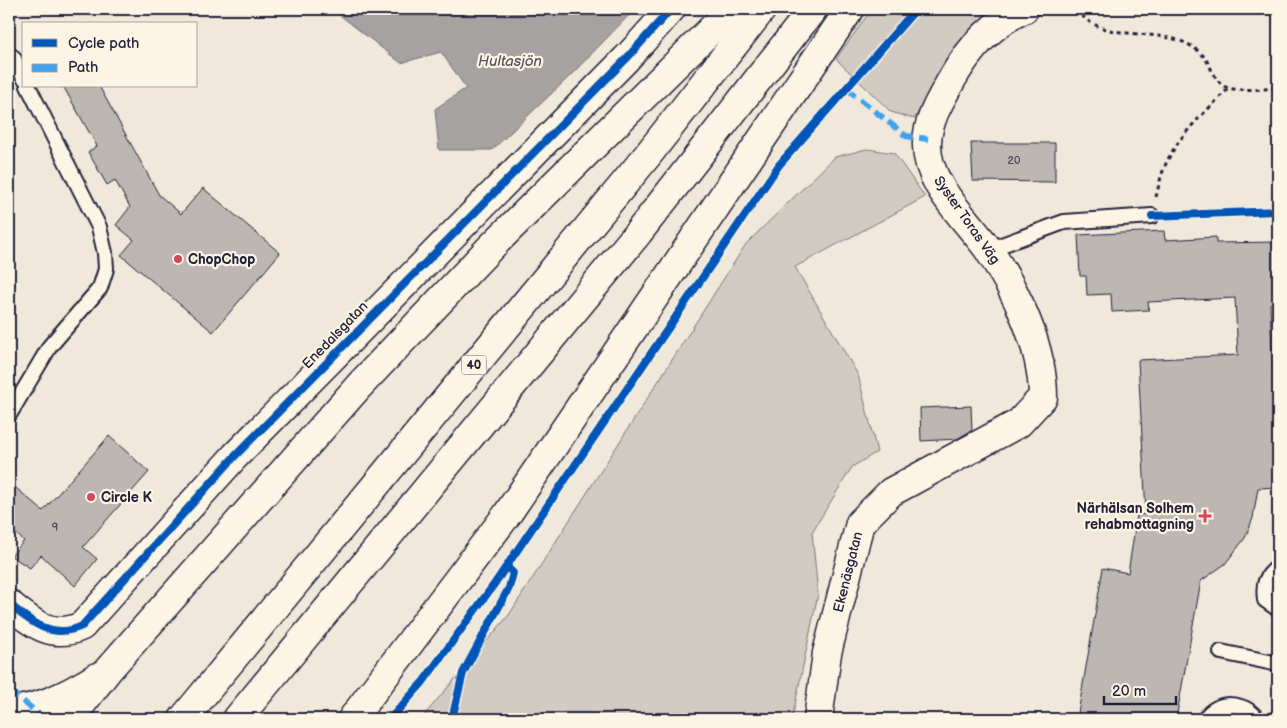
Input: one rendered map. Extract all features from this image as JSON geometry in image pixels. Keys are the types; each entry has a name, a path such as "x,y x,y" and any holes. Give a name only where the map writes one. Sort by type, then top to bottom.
{"main road":[{"name":"Enedalsgatan","path":"9,604 46,630 63,632 82,626 235,456 626,58 671,9"},
{"path":"70,719 108,670 366,379 490,248 732,9"},
{"name":"40","path":"182,719 641,164 762,9"},
{"path":"237,719 632,241 813,9"},
{"path":"352,719 506,516 850,9"},
{"name":"Syster Toras Väg","path":"1019,423 1043,397 1043,375 1017,296 988,250 937,183 930,165 927,142 932,117 965,56 996,25 1024,9"},
{"name":"Ekenäsgatan","path":"818,719 827,653 860,523 890,492 1019,423"},
{"path":"9,711 44,705 75,691 108,670"},
{"path":"9,715 14,719"}],"lane":[{"path":"13,56 22,74"},
{"path":"9,415 50,346 100,288 106,269 105,252 99,227 29,88"},
{"path":"988,250 1064,222 1152,216"},
{"path":"1278,567 1270,573 1263,583 1265,600 1278,609"},
{"path":"1221,652 1278,664"},
{"path":"1205,719 1215,709 1235,705 1245,708 1257,719"}],"path":[{"path":"1077,9 1089,22 1102,28 1170,38 1195,48 1205,57 1218,82 1229,88 1278,88"},
{"path":"1152,216 1163,171 1174,148 1188,130 1229,88"}],"shaded area":[{"path":"872,9 994,9 968,32 914,119 891,112 836,59"},
{"path":"867,149 894,153 925,197 795,267 858,375 877,452 852,467 812,532 818,594 792,719 421,719 509,615 746,244 835,157"}],"water":[{"name":"Hultasjön","path":"332,9 635,9 571,75 492,150 439,150 435,109 466,88 441,52 401,63"}],"building":[{"path":"64,88 100,88 159,195 181,214 203,188 280,253 213,332 121,255 134,240 116,225 130,207 115,180 107,185 88,152 97,146"},
{"path":"971,143 1055,143 1055,182 973,181"},
{"path":"1164,231 1165,240 1216,237 1216,243 1278,242 1278,304 1270,304 1278,487 1258,488 1253,518 1245,538 1225,564 1201,581 1176,719 1077,719 1103,568 1128,573 1137,515 1146,514 1138,360 1238,355 1235,298 1148,302 1149,310 1112,312 1111,294 1087,295 1086,276 1080,276 1078,235"},
{"path":"971,406 972,430 957,439 921,441 920,408"},
{"name":"Circle K","path":"109,436 149,472 83,547 97,559 75,586 41,555 30,568 11,556 24,541 9,527 9,482 43,511"}],"marked path":[{"path":"846,88 906,136 928,139"},
{"path":"9,690 45,719"}],"cycle path":[{"path":"9,604 34,623 52,630 71,630 82,626 235,456 627,58 671,9"},
{"path":"390,719 423,682 495,583 779,165 916,9"},
{"path":"1152,216 1278,211"},
{"path":"452,719 463,673 509,588 513,573 507,567"}],"place":[{"name":"ChopChop","path":"178,259"},
{"name":"Circle K","path":"91,497"},
{"name":"Närhälsan Solhem rehabmottagning","path":"1205,516"}]}
